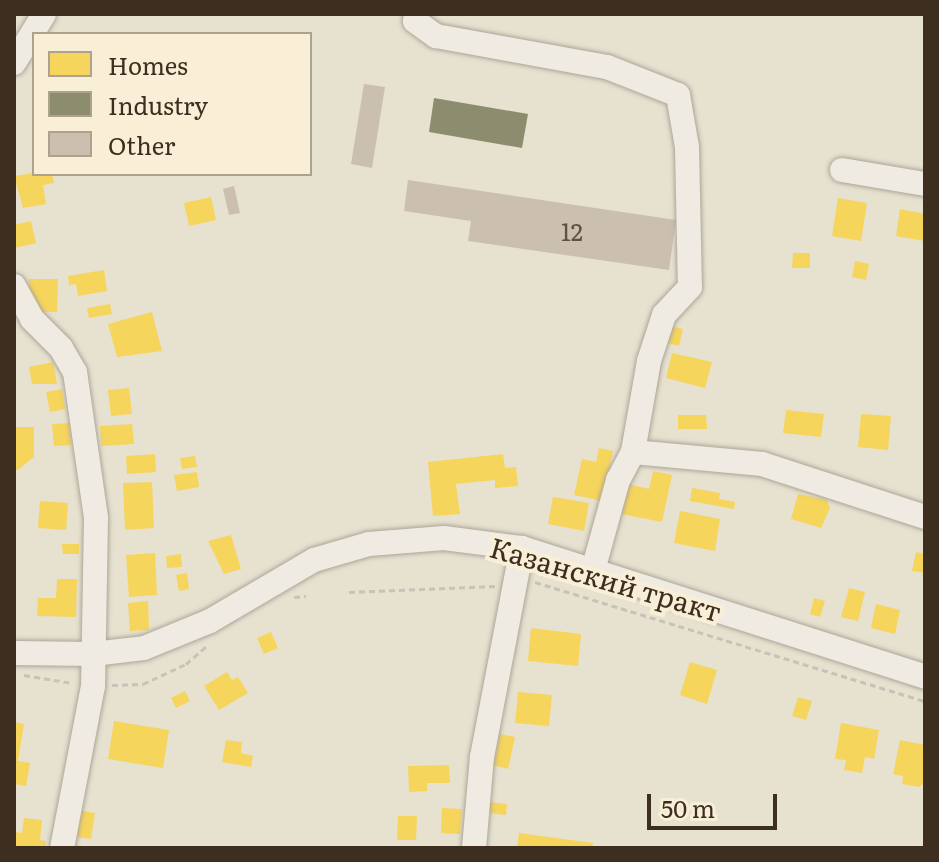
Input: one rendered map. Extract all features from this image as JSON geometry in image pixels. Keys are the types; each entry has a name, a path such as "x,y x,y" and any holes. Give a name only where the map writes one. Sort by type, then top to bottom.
{"street":[{"path":"33,32 44,14"},
{"path":"417,14 415,21 436,36 607,67 678,95 687,147 690,287 664,315 649,361 633,452 618,480 593,570"},
{"path":"14,63 32,34"},
{"path":"842,170 925,184"},
{"path":"14,286 32,319 61,348 75,372 96,518 93,686 62,848"},
{"path":"633,452 762,464 925,517"},
{"name":"Казанский тракт","path":"14,653 93,654 144,648 210,621 314,560 369,544 444,538 522,548 925,677"},
{"path":"474,848 482,757 522,548"}],"path":[{"path":"349,592 421,585 514,586 534,581 925,701"},
{"path":"295,597 306,596"}],"building: Homes":[{"path":"32,173 32,176 52,176 54,183 43,185 46,204 23,208 14,176"},
{"path":"211,197 216,220 189,226 184,203"},
{"path":"838,198 867,203 861,241 832,236"},
{"path":"900,209 925,214 925,241 896,236"},
{"path":"31,221 36,243 15,248 14,225"},
{"path":"793,253 810,253 810,268 792,268"},
{"path":"855,261 869,264 866,280 852,277"},
{"path":"104,270 107,291 78,296 76,284 69,285 68,276"},
{"path":"29,279 58,279 57,312 28,312"},
{"path":"110,304 112,314 89,318 87,308"},
{"path":"152,312 162,351 117,357 108,324"},
{"path":"668,325 683,329 679,346 663,342"},
{"path":"672,353 712,362 705,388 666,378"},
{"path":"53,362 57,384 32,384 29,367"},
{"path":"129,388 132,414 111,416 108,390"},
{"path":"62,389 65,409 50,412 46,392"},
{"path":"786,410 824,414 821,437 783,433"},
{"path":"861,414 891,416 888,450 858,447"},
{"path":"678,415 706,415 707,429 678,429"},
{"path":"69,423 71,445 54,446 52,424"},
{"path":"132,424 134,444 101,446 100,426"},
{"path":"14,427 34,427 34,457 18,470 14,470"},
{"path":"599,448 613,451 602,501 574,495 582,459 596,462"},
{"path":"155,454 156,472 127,474 126,456"},
{"path":"503,454 505,468 516,467 518,486 495,488 495,480 456,484 460,514 433,516 428,462"},
{"path":"195,456 197,467 182,469 180,458"},
{"path":"653,471 672,475 662,522 621,514 628,484 649,489"},
{"path":"197,472 199,487 177,491 174,475"},
{"path":"152,482 154,528 125,530 123,483"},
{"path":"692,488 720,493 719,499 735,502 734,509 690,501"},
{"path":"798,494 827,500 830,508 821,528 791,519"},
{"path":"553,497 589,503 584,531 548,524"},
{"path":"40,501 68,503 66,530 38,528"},
{"path":"680,511 720,519 715,551 674,543"},
{"path":"231,535 241,569 224,574 208,541"},
{"path":"62,544 79,544 79,554 63,554"},
{"path":"916,552 925,554 925,573 912,571"},
{"path":"155,553 157,595 129,597 126,555"},
{"path":"181,554 182,567 167,568 166,556"},
{"path":"187,573 189,589 179,591 176,575"},
{"path":"57,579 77,579 76,617 37,616 38,598 56,598"},
{"path":"849,588 865,592 858,621 841,617"},
{"path":"814,598 825,601 820,617 810,614"},
{"path":"148,601 149,630 130,631 128,603"},
{"path":"876,604 900,610 895,634 871,628"},
{"path":"531,628 581,634 578,666 528,661"},
{"path":"271,632 278,648 264,654 257,638"},
{"path":"690,662 717,670 707,704 680,695"},
{"path":"227,672 232,680 238,677 248,693 219,710 204,686"},
{"path":"185,691 190,701 176,708 171,698"},
{"path":"518,692 552,695 549,726 515,723"},
{"path":"798,697 812,701 806,720 792,716"},
{"path":"114,721 169,730 163,768 108,759"},
{"path":"14,722 24,724 18,761 30,763 26,786 14,784"},
{"path":"841,723 879,730 874,759 865,757 862,773 844,770 846,760 835,759"},
{"path":"500,734 515,737 508,769 493,765"},
{"path":"226,740 242,742 241,753 253,756 251,767 222,762"},
{"path":"900,740 925,745 925,782 919,787 902,784 903,776 893,774"},
{"path":"449,765 450,783 427,783 427,791 409,792 408,766"},
{"path":"489,802 507,804 506,815 488,813"},
{"path":"442,808 462,809 460,834 441,833"},
{"path":"76,810 95,813 91,839 71,836"},
{"path":"398,816 417,816 416,840 397,840"},
{"path":"24,818 42,820 40,840 46,841 45,848 14,848 14,832 22,833"},
{"path":"519,833 593,843 592,848 517,848"}],"building: Industry":[{"path":"434,98 528,114 522,148 429,132"}],"building: Other":[{"path":"364,84 385,87 372,168 351,164"},
{"path":"408,180 676,220 669,270 468,241 471,221 404,211"},
{"path":"234,186 240,213 229,215 223,189"}]}
